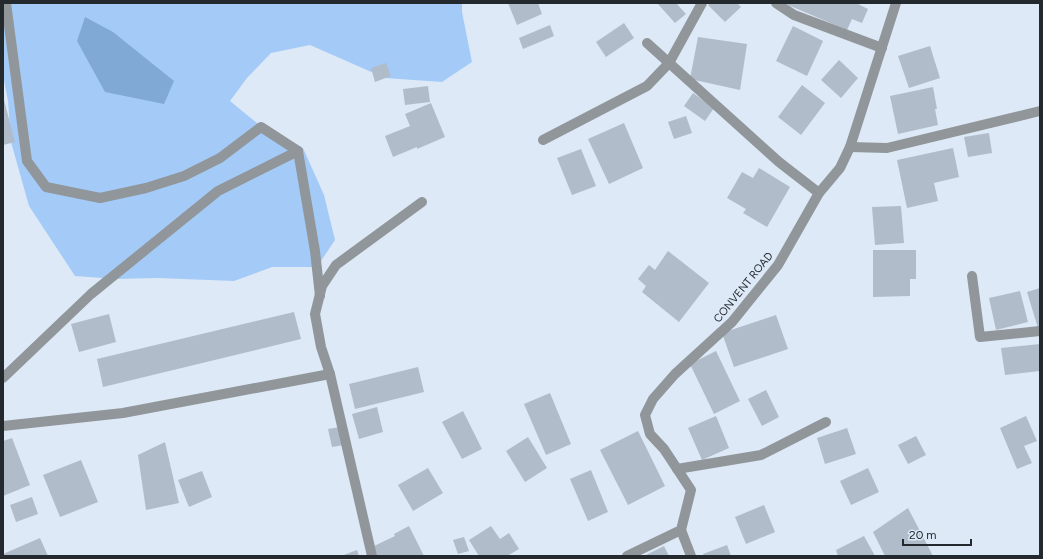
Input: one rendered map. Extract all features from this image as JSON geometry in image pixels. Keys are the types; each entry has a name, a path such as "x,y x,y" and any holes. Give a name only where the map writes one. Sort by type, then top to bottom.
{"street":[{"path":"6,3 27,161 46,187 100,198 146,188 184,176 220,158 261,127 298,151 315,251 320,296"},
{"path":"543,140 647,86 669,63 702,3"},
{"path":"776,3 794,14 882,48"},
{"name":"CONVENT ROAD","path":"681,530 691,490 664,449 650,434 645,415 653,399 675,374 732,322 778,265 819,193 840,168 850,146 896,3"},
{"path":"647,43 779,162 819,193"},
{"path":"850,146 887,148 1040,111"},
{"path":"3,378 91,294 218,191 298,151"},
{"path":"372,556 330,374 321,347 315,314 322,286 336,265 422,202"},
{"path":"972,276 980,338 1040,331"},
{"path":"3,426 124,413 330,374"},
{"path":"677,469 761,455 826,422"},
{"path":"626,556 681,530 691,556"}],"shaded area":[{"path":"3,3 462,3 462,12 472,62 442,82 385,78 310,45 271,53 247,78 230,101 273,136 303,148 324,195 335,240 317,267 272,267 234,281 157,278 116,279 75,276 29,206 11,142 8,101 3,75"},
{"path":"85,17 113,32 174,81 164,104 105,92 77,41"}],"building":[{"path":"508,3 538,3 542,14 517,25"},
{"path":"657,3 676,3 686,14 675,23"},
{"path":"711,3 737,3 741,7 725,22 708,5"},
{"path":"788,3 858,3 868,9 862,23 852,19 847,30 788,5"},
{"path":"624,23 634,38 606,57 596,42"},
{"path":"550,25 554,36 523,49 519,38"},
{"path":"793,26 823,41 807,76 776,61"},
{"path":"698,37 747,44 740,90 690,79"},
{"path":"930,46 940,78 909,88 898,56"},
{"path":"839,60 858,78 841,98 821,80"},
{"path":"386,63 391,76 375,82 371,68"},
{"path":"802,85 825,103 801,135 778,117"},
{"path":"428,86 430,102 405,105 403,89"},
{"path":"933,87 938,125 898,134 890,96"},
{"path":"693,93 714,108 705,121 684,106"},
{"path":"3,96 15,142 3,145"},
{"path":"431,103 445,137 393,157 385,136 410,126 405,114"},
{"path":"686,116 692,133 674,139 668,122"},
{"path":"624,123 643,168 609,184 588,139"},
{"path":"989,133 992,153 968,157 964,137"},
{"path":"953,148 959,177 934,183 938,201 907,208 897,160"},
{"path":"581,149 596,186 572,195 557,158"},
{"path":"759,168 790,187 767,227 743,213 746,209 727,198 742,172 753,178"},
{"path":"901,206 904,243 875,245 872,207"},
{"path":"873,250 916,250 916,279 910,279 910,296 873,297"},
{"path":"668,251 709,283 679,322 642,292 646,286 638,279 649,265 655,270"},
{"path":"1040,288 1040,327 1038,328 1027,292"},
{"path":"1020,291 1028,322 996,330 989,298"},
{"path":"294,312 301,339 103,387 97,359"},
{"path":"109,314 116,342 79,352 71,324"},
{"path":"776,315 788,349 734,367 722,333"},
{"path":"1040,344 1040,371 1005,375 1001,348"},
{"path":"716,351 740,401 714,414 690,364"},
{"path":"418,367 424,392 355,409 349,384"},
{"path":"766,390 779,417 762,426 748,399"},
{"path":"550,393 571,444 546,455 524,404"},
{"path":"377,407 383,432 359,439 352,414"},
{"path":"463,411 482,449 462,459 442,422"},
{"path":"716,416 729,448 702,460 688,428"},
{"path":"1026,416 1037,441 1024,446 1032,463 1017,469 1000,428"},
{"path":"340,427 344,445 332,447 328,429"},
{"path":"847,428 856,454 825,464 817,438"},
{"path":"638,431 665,486 628,505 600,450"},
{"path":"916,436 926,455 908,464 898,445"},
{"path":"528,437 547,468 525,482 506,451"},
{"path":"12,438 30,485 3,496 3,441"},
{"path":"165,442 179,503 146,510 138,455"},
{"path":"81,460 98,502 60,517 43,475"},
{"path":"428,468 443,493 413,511 398,485"},
{"path":"868,468 879,492 851,505 840,481"},
{"path":"591,470 608,512 588,521 570,479"},
{"path":"202,471 212,497 189,507 178,480"},
{"path":"32,497 38,514 16,522 10,505"},
{"path":"764,505 775,532 746,544 735,517"},
{"path":"908,508 933,556 885,556 873,532"},
{"path":"409,526 424,556 377,556 372,547 395,536 394,534"},
{"path":"491,526 500,539 509,533 519,549 507,556 479,556 469,540"},
{"path":"864,536 875,556 838,556 836,550"},
{"path":"464,537 469,551 458,554 453,540"},
{"path":"40,538 48,556 3,556 3,554"},
{"path":"727,545 731,556 704,556 703,554"},
{"path":"664,546 669,556 644,556"},
{"path":"357,550 359,556 341,556"}]}
